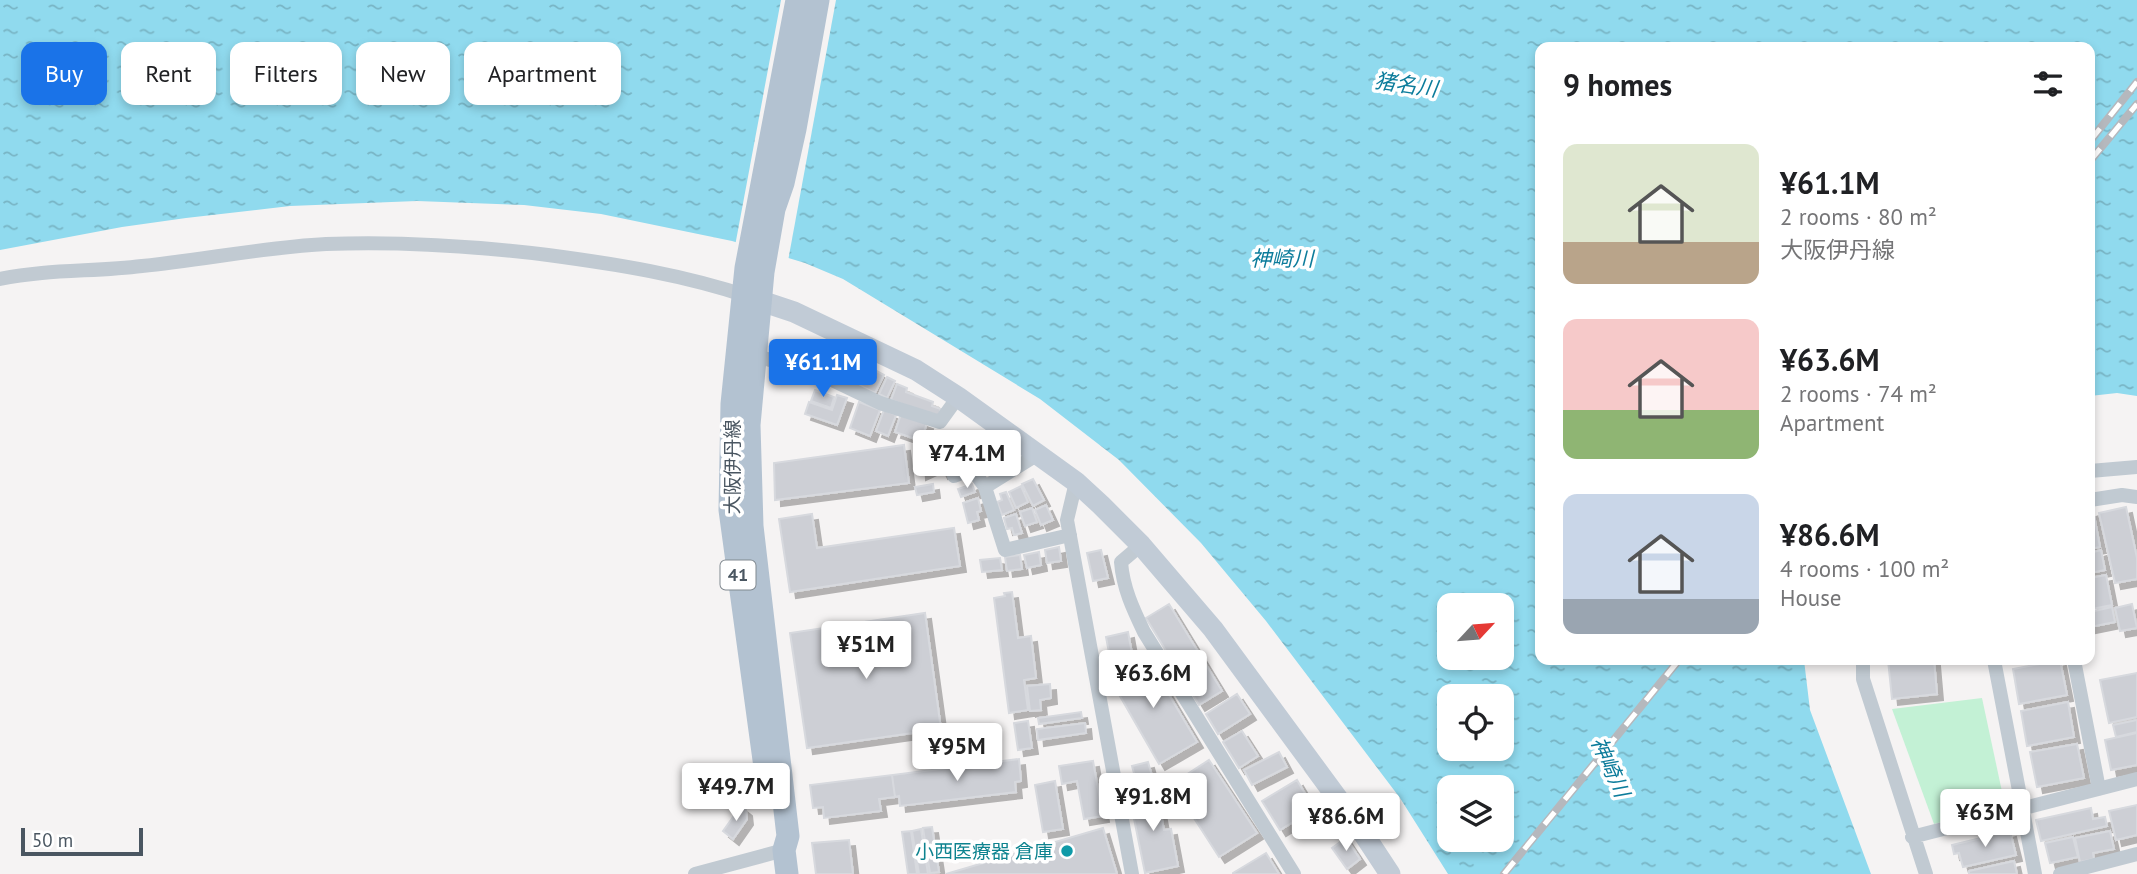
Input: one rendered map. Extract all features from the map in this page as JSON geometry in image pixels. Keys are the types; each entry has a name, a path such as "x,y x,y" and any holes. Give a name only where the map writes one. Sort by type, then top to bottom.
{"main road":[{"name":"大阪伊丹線","path":"784,850 775,837 730,510 732,404 752,294 797,0"},
{"name":"大阪伊丹線","path":"787,874 784,850 788,836 752,526 749,425 755,355 752,294 783,183 818,0"}],"street":[{"path":"0,279 33,272 76,272 143,266 324,244 421,243 476,246 644,268 752,294 916,370 1076,482 1141,545 1213,629 1356,822 1390,874"},
{"path":"755,355 832,380 880,403 940,422 958,397"},
{"path":"961,452 985,487 1005,550 1070,535"},
{"path":"985,487 1038,454"},
{"path":"2095,471 2137,467"},
{"path":"954,476 972,469"},
{"path":"1076,482 1067,520 1132,874"},
{"path":"2095,499 2122,495 2137,497"},
{"path":"1141,545 1121,562 1123,580 1134,611 1144,632 1294,874"},
{"path":"1863,665 1863,679 1926,874"},
{"path":"1994,665 2035,874"},
{"path":"2075,665 2099,789"},
{"path":"1912,837 2137,779"},
{"path":"695,874 784,850"},
{"path":"2060,874 2137,854"}],"green space":[{"path":"1982,698 2004,801 2002,806 1934,824 1892,709"}],"water":[{"name":"神崎川","path":"0,0 2137,0 2137,396 2117,393 2095,395 2095,42 1535,42 1535,665 1805,665 1810,710 1871,874 1448,874 1400,798 1266,621 1201,543 1119,460 1040,399 843,279 805,263 732,241 601,214 524,205 417,201 290,206 186,218 0,250"}],"pier":[{"path":"781,0 836,0 788,261 735,246"}],"building":[{"path":"869,367 884,375 875,393 859,385"},
{"path":"887,377 895,381 887,398 879,394"},
{"path":"897,384 907,388 906,392 933,402 932,406 941,409 938,417 891,400"},
{"path":"815,390 834,397 831,408 811,401"},
{"path":"837,395 847,398 837,425 805,414 809,402 832,410"},
{"path":"859,402 880,410 870,436 850,428"},
{"path":"884,410 896,415 888,436 876,431"},
{"path":"901,414 927,423 921,441 895,432"},
{"path":"958,433 978,440 975,449 955,442"},
{"path":"945,435 951,450 934,456 928,441"},
{"path":"904,445 909,483 775,500 774,463"},
{"path":"989,447 996,457 983,463 976,450"},
{"path":"925,452 933,468 920,474 919,456"},
{"path":"948,453 954,467 942,473 935,459"},
{"path":"1002,455 1012,465 991,477 985,467"},
{"path":"1033,479 1044,500 1033,506 1022,484"},
{"path":"933,484 934,492 917,495 915,487"},
{"path":"972,484 975,492 961,497 958,489"},
{"path":"1021,486 1028,502 1016,508 1009,492"},
{"path":"1006,492 1014,510 1002,515 997,502 1002,500 1000,494"},
{"path":"978,498 981,511 977,512 979,520 968,523 963,503"},
{"path":"1046,505 1053,520 1041,525 1035,510"},
{"path":"2126,507 2137,558 2137,579 2115,583 2099,513"},
{"path":"1032,508 1037,522 1025,526 1020,512"},
{"path":"812,514 817,548 954,528 960,566 790,592 779,519"},
{"path":"1016,514 1022,533 1014,535 1012,528 1007,529 1004,518"},
{"path":"2095,521 2100,547 2095,548"},
{"path":"1059,547 1061,561 1047,563 1045,550"},
{"path":"1101,550 1108,578 1093,581 1087,553"},
{"path":"2101,550 2105,570 2095,572 2095,552"},
{"path":"1039,552 1041,565 1027,568 1024,555"},
{"path":"1020,555 1022,569 1007,571 1005,557"},
{"path":"1000,558 1002,570 982,572 980,560"},
{"path":"2106,575 2112,605 2095,608 2095,577"},
{"path":"1012,592 1018,638 1031,636 1036,678 1024,680 1028,710 1009,713 994,598"},
{"path":"1169,604 1222,691 1199,705 1146,618"},
{"path":"2132,604 2137,628 2120,631 2115,608"},
{"path":"2112,607 2115,622 2095,626 2095,611"},
{"path":"925,613 941,729 807,748 790,633"},
{"path":"1128,632 1133,659 1111,663 1106,637"},
{"path":"1146,656 1197,742 1159,764 1109,677"},
{"path":"1889,665 1934,665 1937,694 1892,699"},
{"path":"2034,665 2061,665 2067,695 2019,704 2013,669"},
{"path":"2137,673 2137,717 2109,723 2100,680"},
{"path":"1050,684 1051,698 1040,700 1041,710 1030,711 1027,686"},
{"path":"1237,694 1250,714 1218,734 1206,714"},
{"path":"2068,702 2074,737 2027,746 2021,711"},
{"path":"1081,712 1082,718 1039,724 1038,718"},
{"path":"2137,720 2137,732 2116,737 2113,725"},
{"path":"1028,721 1032,748 1018,750 1014,723"},
{"path":"1085,723 1086,733 1038,740 1037,729"},
{"path":"1242,731 1258,756 1239,768 1223,742"},
{"path":"2137,733 2137,765 2111,770 2105,740"},
{"path":"2077,744 2084,778 2037,787 2030,752"},
{"path":"1279,752 1287,767 1252,785 1244,770"},
{"path":"1019,759 1021,781 1015,782 1016,792 900,806 899,796 895,797 892,775"},
{"path":"1209,760 1257,833 1219,857 1172,784"},
{"path":"1093,761 1103,816 1084,819 1077,781 1062,784 1059,766"},
{"path":"1148,762 1154,783 1138,788 1132,766"},
{"path":"892,775 895,797 879,799 881,811 824,818 823,807 813,808 810,785"},
{"path":"1297,780 1314,809 1280,830 1262,801"},
{"path":"1055,781 1063,829 1043,832 1035,785"},
{"path":"1156,789 1164,830 1171,829 1178,866 1145,873 1129,794"},
{"path":"2137,805 2137,835 2116,840 2109,811"},
{"path":"741,806 746,810 747,819 733,839 723,831"},
{"path":"2091,808 2093,819 2105,817 2107,826 2041,841 2036,820"},
{"path":"932,827 939,872 930,873 923,828"},
{"name":"小西医療器 倉庫","path":"1103,828 1117,874 946,874"},
{"path":"921,829 928,874 919,874 912,831"},
{"path":"911,831 917,874 908,874 902,832"},
{"path":"2010,831 2016,855 1963,867 1959,853 1954,854 1952,845"},
{"path":"2110,831 2114,849 2093,853 2094,859 2080,862 2075,838"},
{"path":"2073,837 2078,857 2050,863 2045,843"},
{"path":"1346,838 1360,859 1347,869 1332,848"},
{"path":"849,840 853,874 816,874 812,843"},
{"path":"1266,853 1279,874 1233,874 1233,873"},
{"path":"2014,861 2017,874 1969,874 1969,871"}],"railway":[{"path":"2095,135 2137,82"},
{"path":"2095,155 2137,104"},
{"path":"1504,874 1675,665"}],"place":[{"name":"小西医療器 倉庫","path":"1067,851"}],"water label":[{"name":"猪名川","path":"1406,85"}]}
